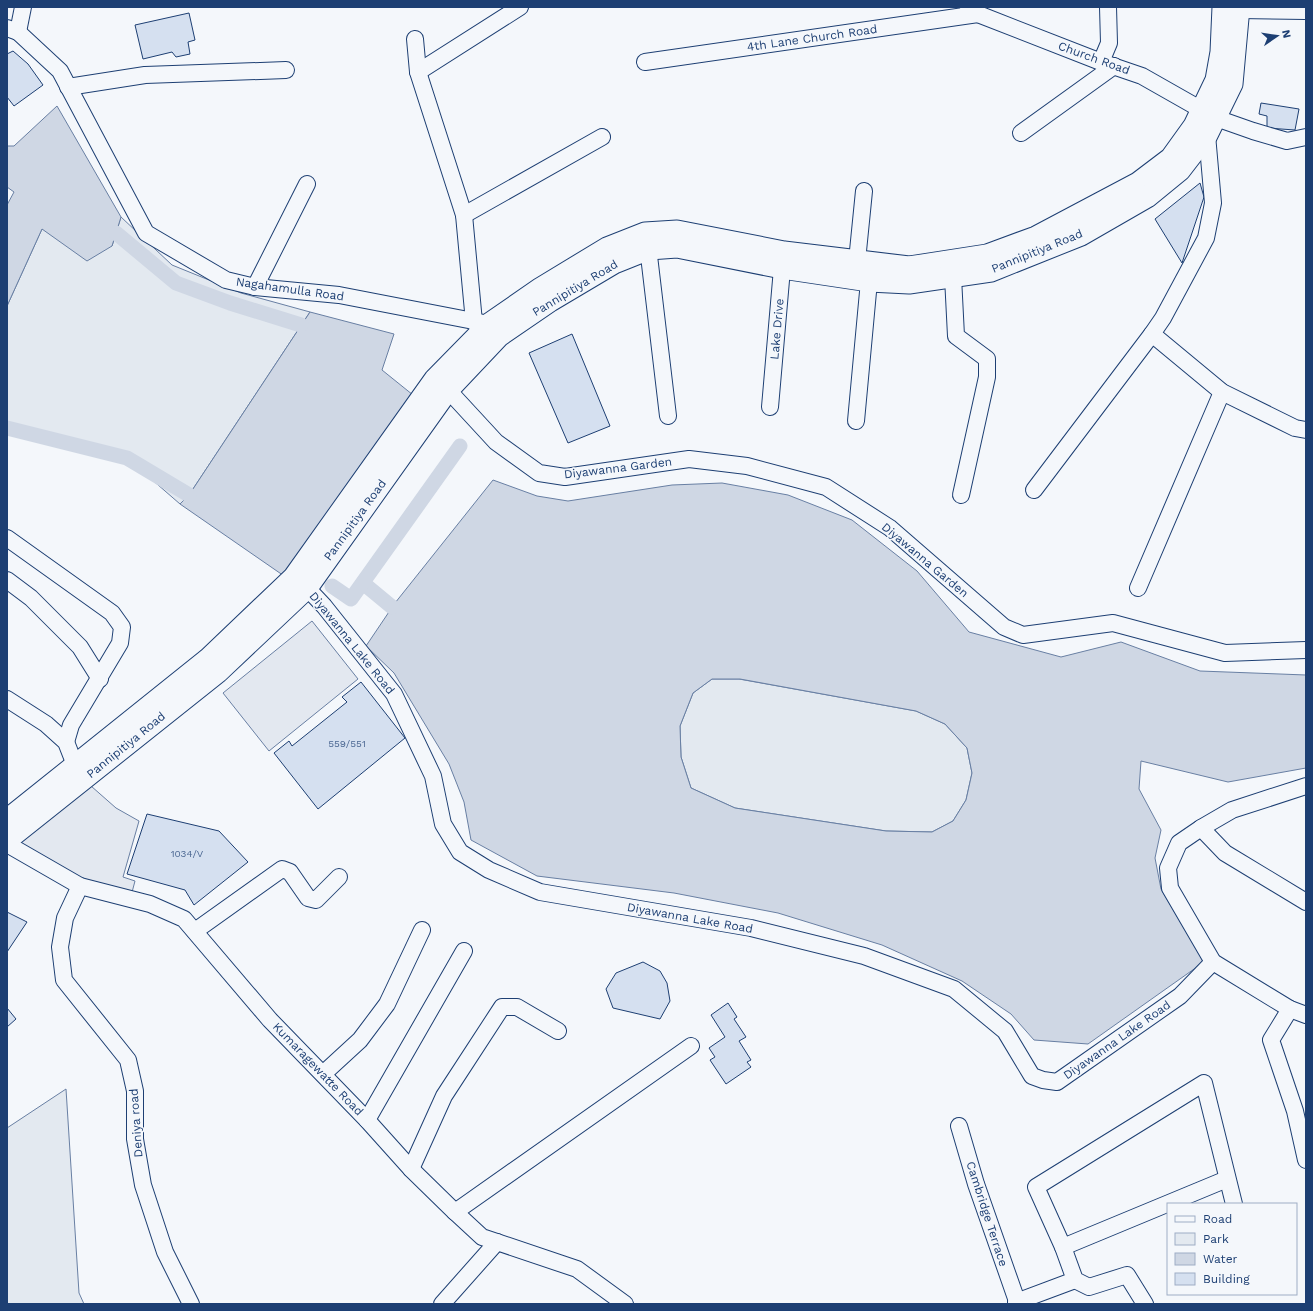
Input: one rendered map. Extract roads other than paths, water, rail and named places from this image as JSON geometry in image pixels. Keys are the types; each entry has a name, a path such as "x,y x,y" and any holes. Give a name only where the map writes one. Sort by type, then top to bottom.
{"main road":[{"name":"Pannipitiya Road","path":"7,840 218,672 300,582 442,385 487,327 541,288 607,248 647,241 677,231 783,260 869,281 909,283 991,271 1081,235 1148,197 1180,170 1204,122 1216,80 1221,52 1234,8"},
{"name":"Pannipitiya Road","path":"783,260 856,261 909,267 987,255 1036,237 1138,183 1171,158 1204,122"},
{"name":"Pannipitiya Road","path":"7,820 208,659 300,582"}],"street":[{"path":"12,30 23,7"},
{"path":"418,72 520,7"},
{"path":"1021,133 1108,64 1108,7"},
{"path":"1234,8 1306,12"},
{"name":"Church Road","path":"976,9 1108,64 1142,76 1204,122 1253,131 1287,141 1306,137"},
{"name":"4th Lane Church Road","path":"645,62 976,9"},
{"name":"Nagahamulla Road","path":"12,30 60,71 146,234 226,280 255,287 339,295 487,327"},
{"path":"415,39 418,72 464,215 487,327"},
{"path":"68,87 146,76 286,70"},
{"path":"1034,490 1163,318 1206,238 1213,203 1204,122"},
{"path":"464,215 602,137"},
{"path":"255,287 307,184"},
{"path":"856,261 864,191"},
{"path":"647,241 668,416"},
{"name":"Lake Drive","path":"770,407 783,260"},
{"path":"953,277 956,336 987,359 987,377 961,495"},
{"path":"856,421 869,281"},
{"path":"1152,334 1222,392 1295,428 1306,430"},
{"name":"Diyawanna Garden","path":"442,385 496,442 539,473 565,477 689,459 747,466 826,487 890,528 1004,627 1023,635 1113,623 1225,653 1306,650"},
{"path":"1138,588 1222,392"},
{"path":"7,538 112,613 122,627 120,643 72,725 66,742"},
{"path":"7,580 31,598 80,647 100,679"},
{"name":"Diyawanna Lake Road","path":"300,582 328,611 394,694 433,776 443,824 460,852 489,870 540,892 751,928 864,956 954,990 1005,1031 1032,1076 1043,1080 1057,1082 1180,996 1213,962"},
{"path":"7,699 46,724 66,742 76,765"},
{"path":"1306,786 1232,810 1201,828 1179,843 1168,868 1170,888 1213,962 1290,1009 1306,1016"},
{"path":"1201,828 1225,852 1305,899"},
{"name":"Kumaragewatte Road","path":"7,844 80,886 150,904 184,919 270,1020 367,1120 410,1168 482,1237 577,1269 625,1304"},
{"path":"195,931 282,869 290,872 308,898 316,900 339,877"},
{"name":"Deniya road","path":"80,886 65,918 60,947 64,980 128,1060 135,1091 135,1139 143,1185 165,1252 191,1304"},
{"path":"323,1074 360,1040 387,1004 422,930"},
{"path":"367,1120 464,951"},
{"path":"410,1168 444,1096 502,1007 517,1007 558,1031"},
{"path":"1290,1009 1271,1040 1301,1115 1306,1160"},
{"path":"455,1212 691,1046"},
{"path":"1145,1304 1127,1275 1089,1287 1075,1280 1063,1247 1036,1187 1204,1083 1234,1203"},
{"name":"Cambridge Terrace","path":"959,1126 976,1184 1017,1303"},
{"path":"1169,1203 1227,1179"},
{"path":"1063,1247 1167,1204"},
{"path":"442,1304 497,1242"},
{"path":"1017,1303 1075,1280"}],"water":[{"path":"57,106 121,217 112,246 87,261 42,229 7,306 7,205 14,192 7,187 7,146 14,146"},
{"path":"310,312 394,334 382,370 418,399 287,578 180,504 189,495"},
{"path":"493,480 537,496 568,501 672,485 722,483 788,495 852,520 917,571 969,632 1061,657 1121,642 1200,671 1306,675 1306,768 1228,782 1141,761 1139,789 1161,830 1155,858 1161,889 1204,962 1088,1044 1034,1040 1011,1014 962,981 882,945 778,913 674,893 537,876 471,840 464,802 449,764 394,673 366,646 395,603","holes":["712,679 740,679 916,711 945,724 967,748 972,773 966,800 953,821 932,832 886,831 735,808 691,788 681,757 680,726 693,693"]}],"waterway":[{"path":"116,233 176,283 230,303 301,325"},
{"path":"7,428 127,458 189,495"},
{"path":"332,586 351,599 460,446"},
{"path":"363,583 392,607"}]}
